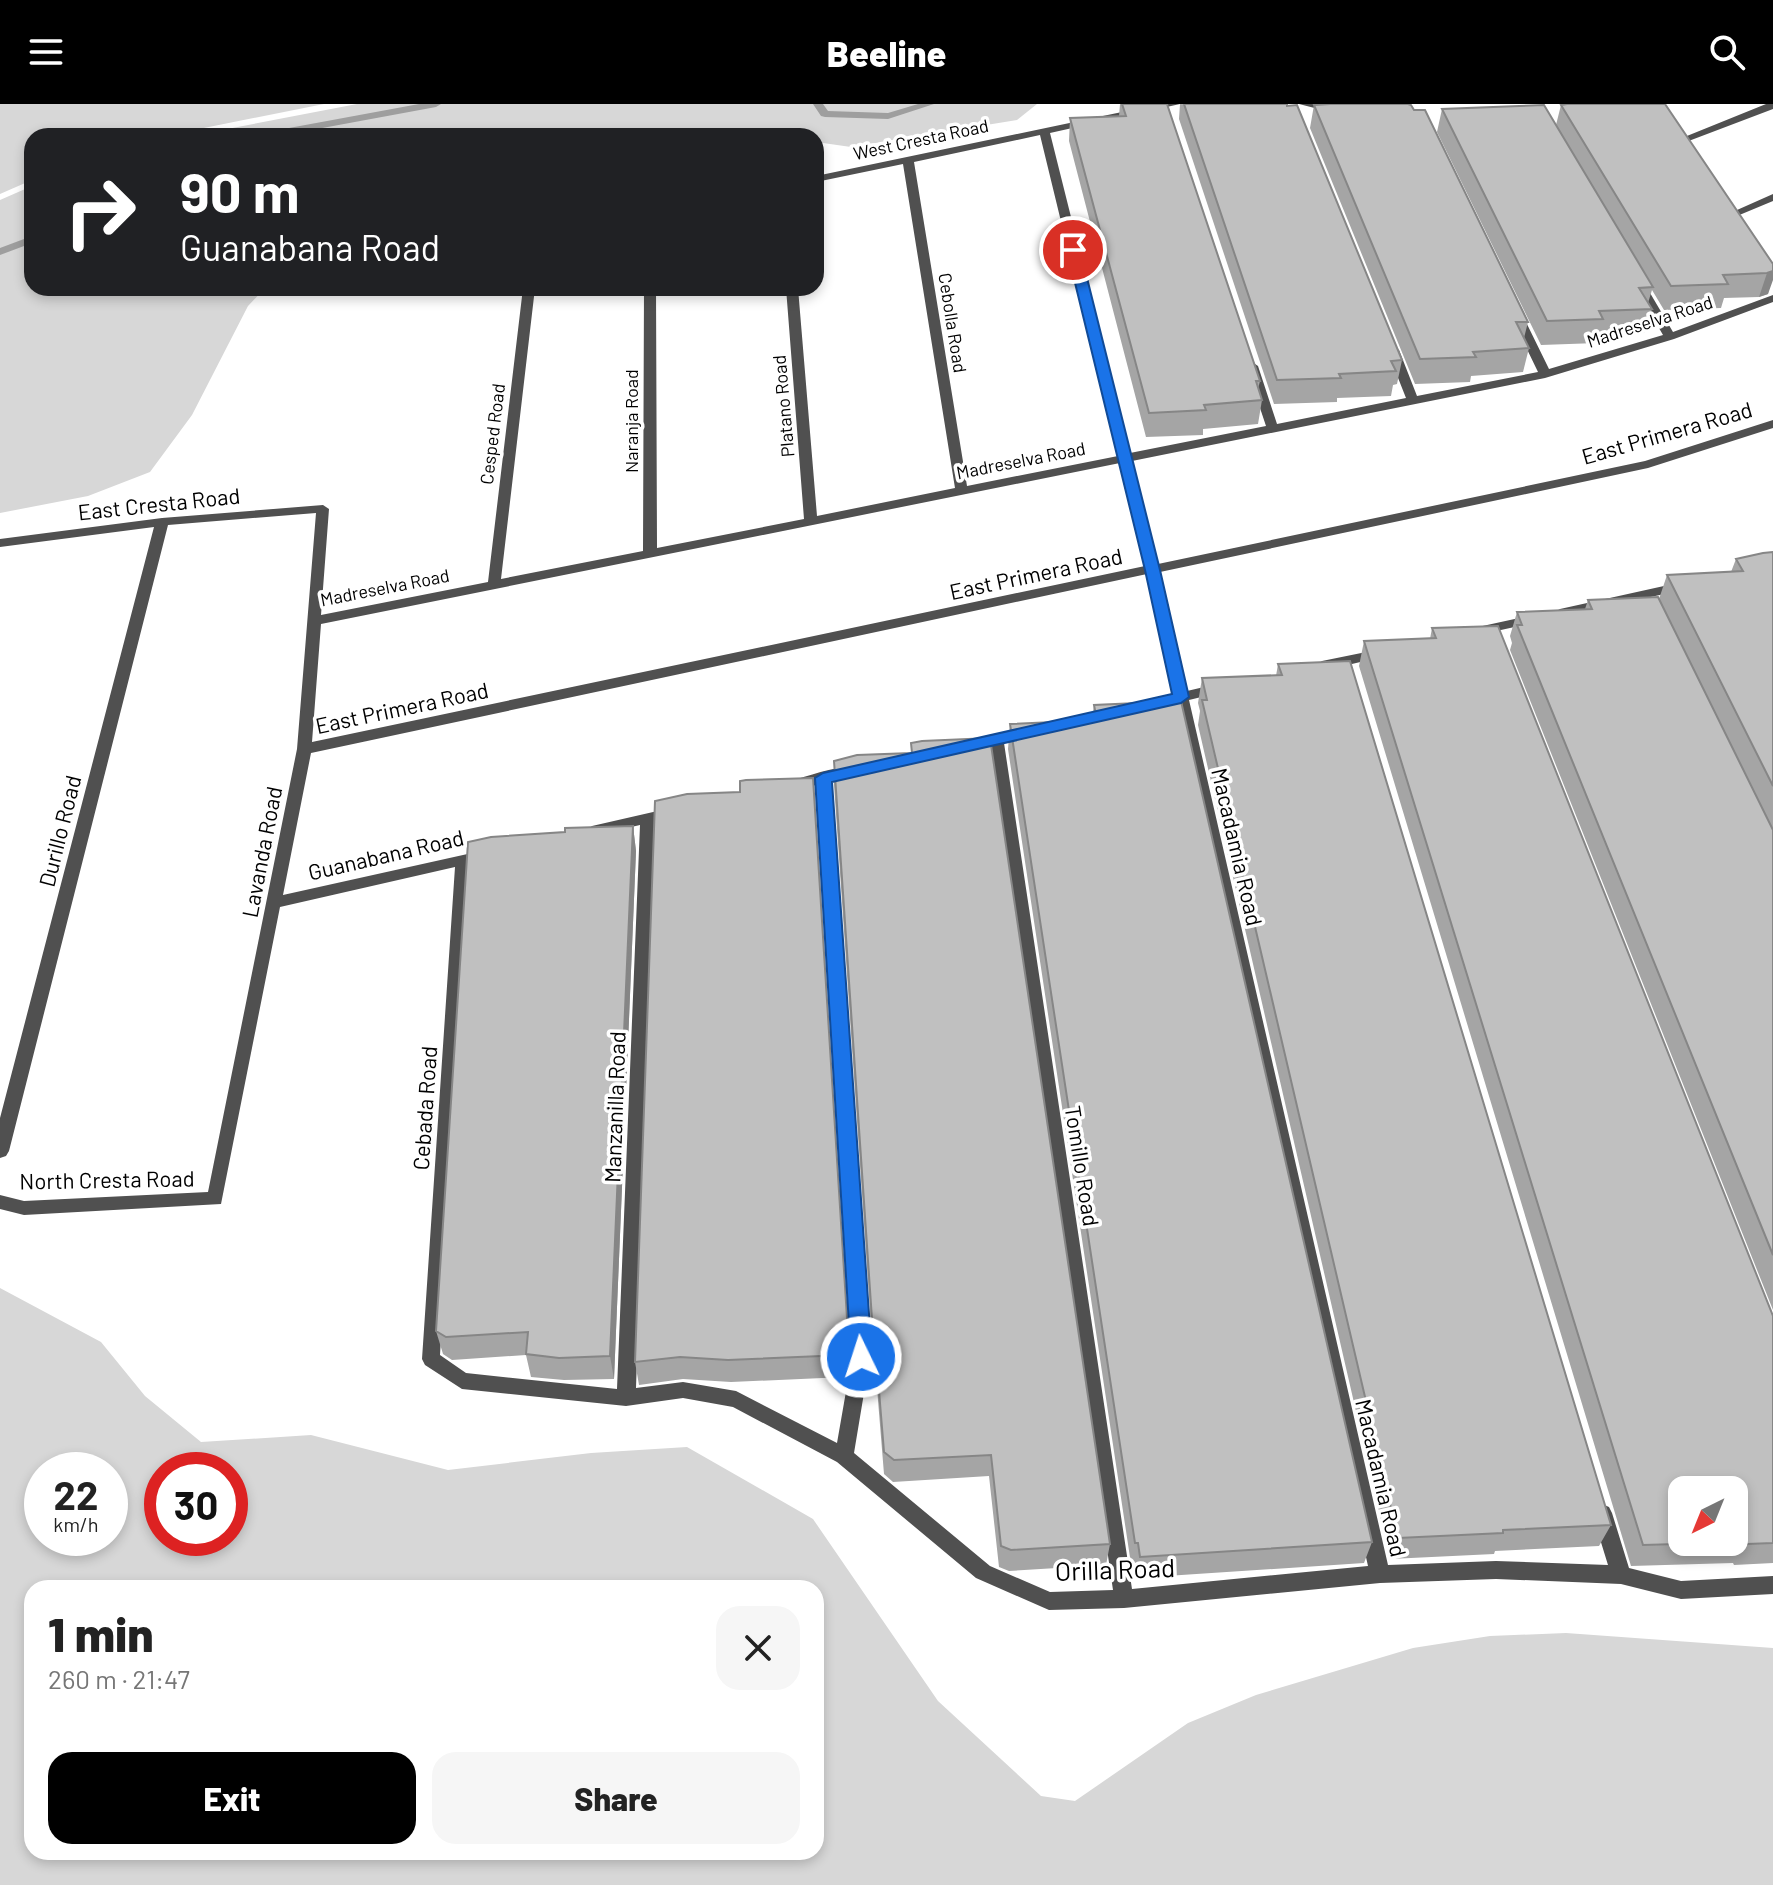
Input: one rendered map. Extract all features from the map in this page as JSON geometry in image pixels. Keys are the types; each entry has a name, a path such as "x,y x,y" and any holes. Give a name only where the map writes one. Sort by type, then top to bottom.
{"street":[{"path":"1292,104 1297,118"},
{"path":"1304,104 1353,113"},
{"path":"1170,105 1171,120"},
{"name":"West Cresta Road","path":"824,177 1170,105"},
{"path":"1682,140 1773,105"},
{"path":"1674,128 1690,152"},
{"name":"Macadamia Road","path":"1044,131 1153,570 1380,1574"},
{"name":"Cebolla Road","path":"908,160 962,492"},
{"path":"1733,214 1773,197"},
{"path":"1724,201 1741,225"},
{"path":"1630,269 1670,337"},
{"name":"Cesped Road","path":"494,585 528,296"},
{"name":"Naranja Road","path":"650,296 650,554"},
{"name":"Platano Road","path":"793,296 811,521"},
{"name":"Madreselva Road","path":"314,621 1545,374 1670,337 1773,298"},
{"path":"1512,305 1545,374"},
{"path":"1390,344 1413,401"},
{"path":"1249,355 1273,429"},
{"name":"East Primera Road","path":"304,749 1648,464 1773,424"},
{"name":"East Cresta Road","path":"1,545 162,522 323,509"},
{"name":"Lavanda Road","path":"215,1199 304,749 323,509"},
{"name":"Durillo Road","path":"0,1151 162,522"},
{"path":"1463,635 1495,636 1649,601 1702,581"},
{"path":"1302,670 1349,668 1391,651"},
{"path":"952,749 1241,684"},
{"name":"Tomillo Road","path":"996,739 1124,1599"},
{"path":"779,788 866,769"},
{"path":"823,778 861,1357 844,1456"},
{"path":"571,836 692,808"},
{"name":"Manzanilla Road","path":"626,1398 648,818"},
{"name":"Guanabana Road","path":"274,903 494,853"},
{"name":"Cebada Road","path":"431,1359 463,860"},
{"name":"North Cresta Road","path":"0,1202 24,1208 215,1199"},
{"name":"Orilla Road","path":"431,1359 462,1381 626,1398 683,1390 736,1399 844,1456 983,1572 1049,1601 1124,1599 1380,1574 1496,1570 1621,1575 1681,1590 1773,1585"},
{"path":"1598,1499 1621,1575"}],"shaded area":[{"path":"0,104 324,104 204,128 24,128 24,184 0,194"},
{"path":"357,104 1037,104 1017,120 851,147 824,143 824,128 232,128"},
{"path":"24,190 24,296 257,296 248,306 192,415 150,472 88,496 0,513 0,200"},
{"path":"0,1288 101,1342 145,1396 201,1442 311,1435 448,1470 591,1453 687,1447 813,1519 938,1701 1041,1796 1075,1801 1188,1723 1256,1695 1413,1648 1490,1636 1566,1633 1773,1648 1773,1885 0,1885"}],"building":[{"path":"1122,104 1167,104 1260,381 1256,381 1262,400 1204,405 1206,410 1149,413 1070,118 1126,116"},
{"path":"1184,104 1297,105 1402,360 1391,361 1396,371 1339,374 1341,378 1277,380"},
{"path":"1408,104 1414,110 1425,110 1528,322 1516,322 1529,348 1473,352 1476,357 1420,359 1314,105"},
{"path":"1665,104 1773,264 1773,271 1723,275 1728,284 1671,286 1561,105"},
{"path":"1544,105 1653,287 1639,288 1652,309 1599,311 1603,319 1547,321 1442,109"},
{"path":"1773,552 1773,786 1667,575 1743,571 1736,559"},
{"path":"1658,597 1773,830 1773,1255 1517,625 1522,625 1517,612 1592,609 1588,600"},
{"path":"1498,626 1773,1316 1773,1543 1748,1544 1748,1476 1668,1476 1668,1544 1643,1545 1364,641 1436,638 1432,628"},
{"path":"1350,661 1611,1525 1398,1538 1202,700 1207,700 1202,678 1282,675 1278,664"},
{"path":"1181,701 1372,1542 1140,1557 1138,1543 1135,1543 1010,724 1097,720 1094,705"},
{"path":"990,738 1110,1544 1011,1550 1001,1546 991,1455 894,1460 884,1452 876,1354 870,1354 873,1334 834,761 857,755 912,753 911,743 922,741"},
{"path":"813,778 848,1334 845,1355 728,1360 680,1357 635,1362 655,801 687,794 740,792 740,781 746,780"},
{"path":"633,826 610,1356 559,1358 526,1354 528,1332 446,1337 436,1331 468,842 491,837 565,832 565,828"}],"waterway":[{"path":"306,128 436,104"},
{"path":"818,104 825,114 888,116 929,104"},
{"path":"0,252 24,242"}],"route":[{"path":"861,1357 823,778 1181,697 1153,570 1073,250"}]}
